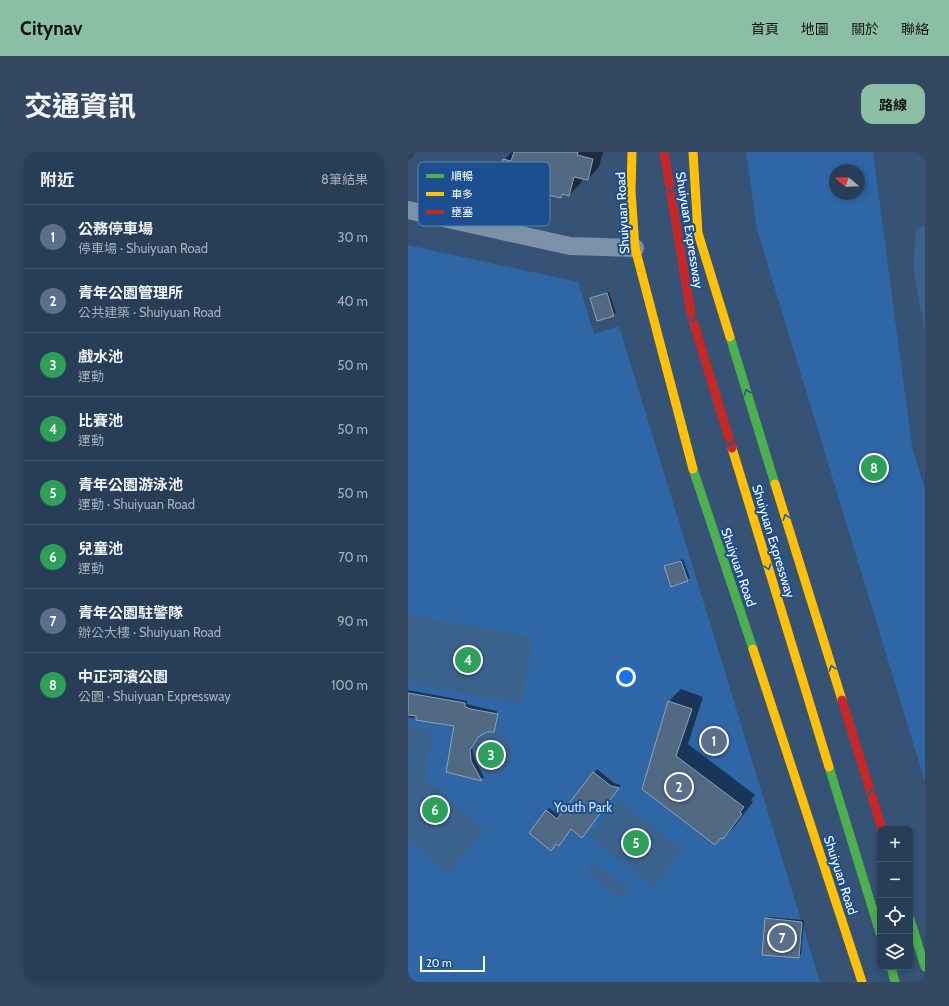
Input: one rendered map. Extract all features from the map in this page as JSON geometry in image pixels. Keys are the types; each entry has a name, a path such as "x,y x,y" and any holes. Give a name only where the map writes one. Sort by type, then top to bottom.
{"main road":[{"name":"Shuiyuan Road","path":"632,152 631,191 634,248 692,469 757,658 862,982"},
{"name":"Shuiyuan Expressway","path":"664,152 691,314 877,922"},
{"name":"Shuiyuan Expressway","path":"693,152 698,233 881,826"},
{"path":"913,929 925,967"},
{"path":"891,970 895,982"}],"street":[{"path":"408,210 418,212"},
{"path":"480,226 570,246 634,248"}],"green space":[{"path":"746,152 873,152 912,447 925,489 925,782 757,230"},
{"name":"Youth Park","path":"408,245 578,282 594,334 619,326 820,982 408,982"}],"shaded area":[{"path":"925,225 925,333 913,268 916,230"},
{"path":"408,614 533,637 521,704 408,683"},
{"path":"408,726 433,731 425,778 485,830 448,874 408,840 408,775 410,764 408,763"},
{"path":"487,732 495,732 503,735 509,741 512,753 509,765 503,771 495,774 487,774 479,771 473,765 470,757 470,749 473,741 479,735"},
{"path":"618,800 683,849 654,887 590,838"},
{"path":"592,864 624,885 628,890 628,893 620,897 609,890 588,871"}],"building":[{"path":"514,152 578,152 577,155 593,159 588,180 574,177 569,196 562,194 561,198 550,196 550,162 502,162 503,159 511,161"},
{"path":"607,293 614,316 597,321 590,298"},
{"path":"681,561 688,581 671,587 664,566"},
{"path":"408,693 465,703 465,707 471,709 498,714 494,732 487,732 478,737 470,750 471,761 482,781 446,772 454,726 416,720 416,716 408,715"},
{"path":"668,701 692,709 676,756 744,807 740,812 742,814 723,839 721,838 715,845 642,789"},
{"path":"593,772 611,786 619,788 582,838 571,829 559,846 556,844 551,851 529,833 546,810 557,819"},
{"path":"765,918 802,922 799,958 762,955"}],"traffic: fast":[{"path":"730,337 775,484"},
{"path":"693,469 753,649"},
{"path":"829,767 877,923"},
{"path":"913,929 925,967"},
{"path":"892,970 895,982"}],"traffic: slow":[{"path":"632,152 631,191 635,248 693,469"},
{"path":"693,152 698,233 730,337"},
{"path":"732,448 829,767"},
{"path":"775,484 842,700"},
{"path":"753,649 862,982"}],"traffic: jam":[{"path":"664,152 691,314 732,448"},
{"path":"842,700 881,826"}],"place":[{"name":"中正河濱公園","path":"874,468"},
{"name":"比賽池","path":"468,660"},
{"name":"公務停車場","path":"714,741"},
{"name":"戲水池","path":"491,755"},
{"name":"青年公園管理所","path":"679,787"},
{"name":"兒童池","path":"435,810"},
{"name":"青年公園游泳池","path":"636,843"},
{"name":"青年公園駐警隊","path":"782,938"}]}
